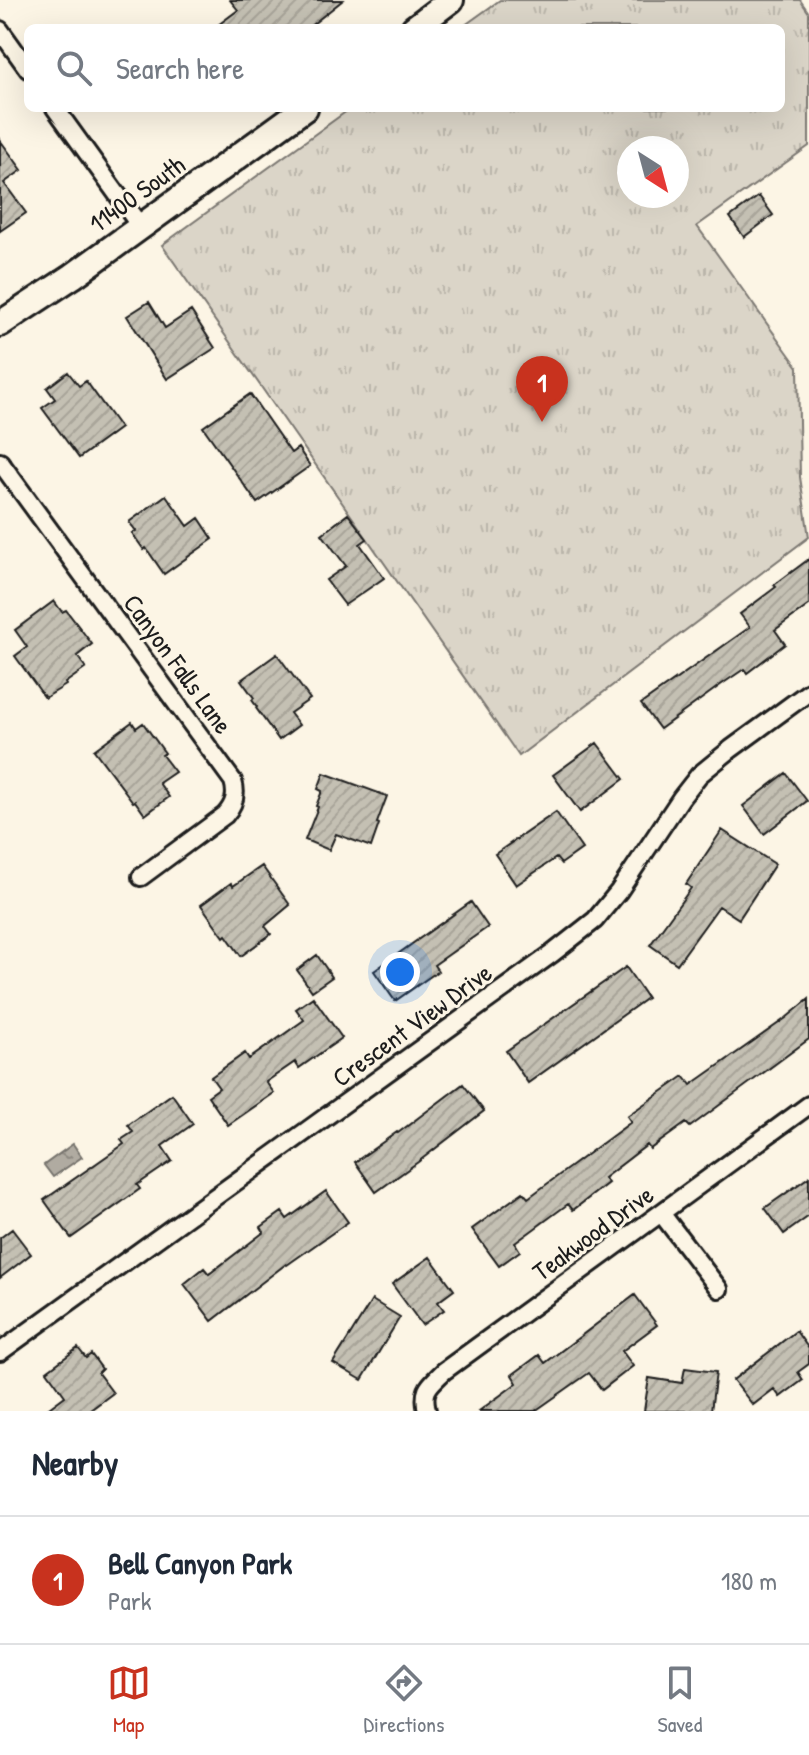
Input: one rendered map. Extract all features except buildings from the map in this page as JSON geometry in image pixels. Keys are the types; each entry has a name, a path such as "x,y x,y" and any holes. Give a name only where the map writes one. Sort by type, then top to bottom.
{"street":[{"path":"419,24 451,0"},
{"path":"0,30 24,63"},
{"path":"58,112 140,226"},
{"name":"11400 South","path":"0,324 73,276 299,112"},
{"name":"Canyon Falls Lane","path":"0,462 233,781 235,795 225,815 141,877"},
{"name":"Crescent View Drive","path":"0,1352 540,963 595,920 619,891 699,775 809,692"},
{"name":"Teakwood Drive","path":"427,1411 424,1398 430,1385 444,1371 809,1105"},
{"path":"661,1213 719,1289"}],"green space":[{"path":"500,0 800,0 809,13 809,146 697,226 798,367 800,477 809,537 519,756 162,245 345,112 785,112 785,24 467,24"}],"water":[{"path":"73,1144 82,1157 53,1177 44,1165"}],"place":[{"name":"Bell Canyon Park","path":"542,422"}]}
